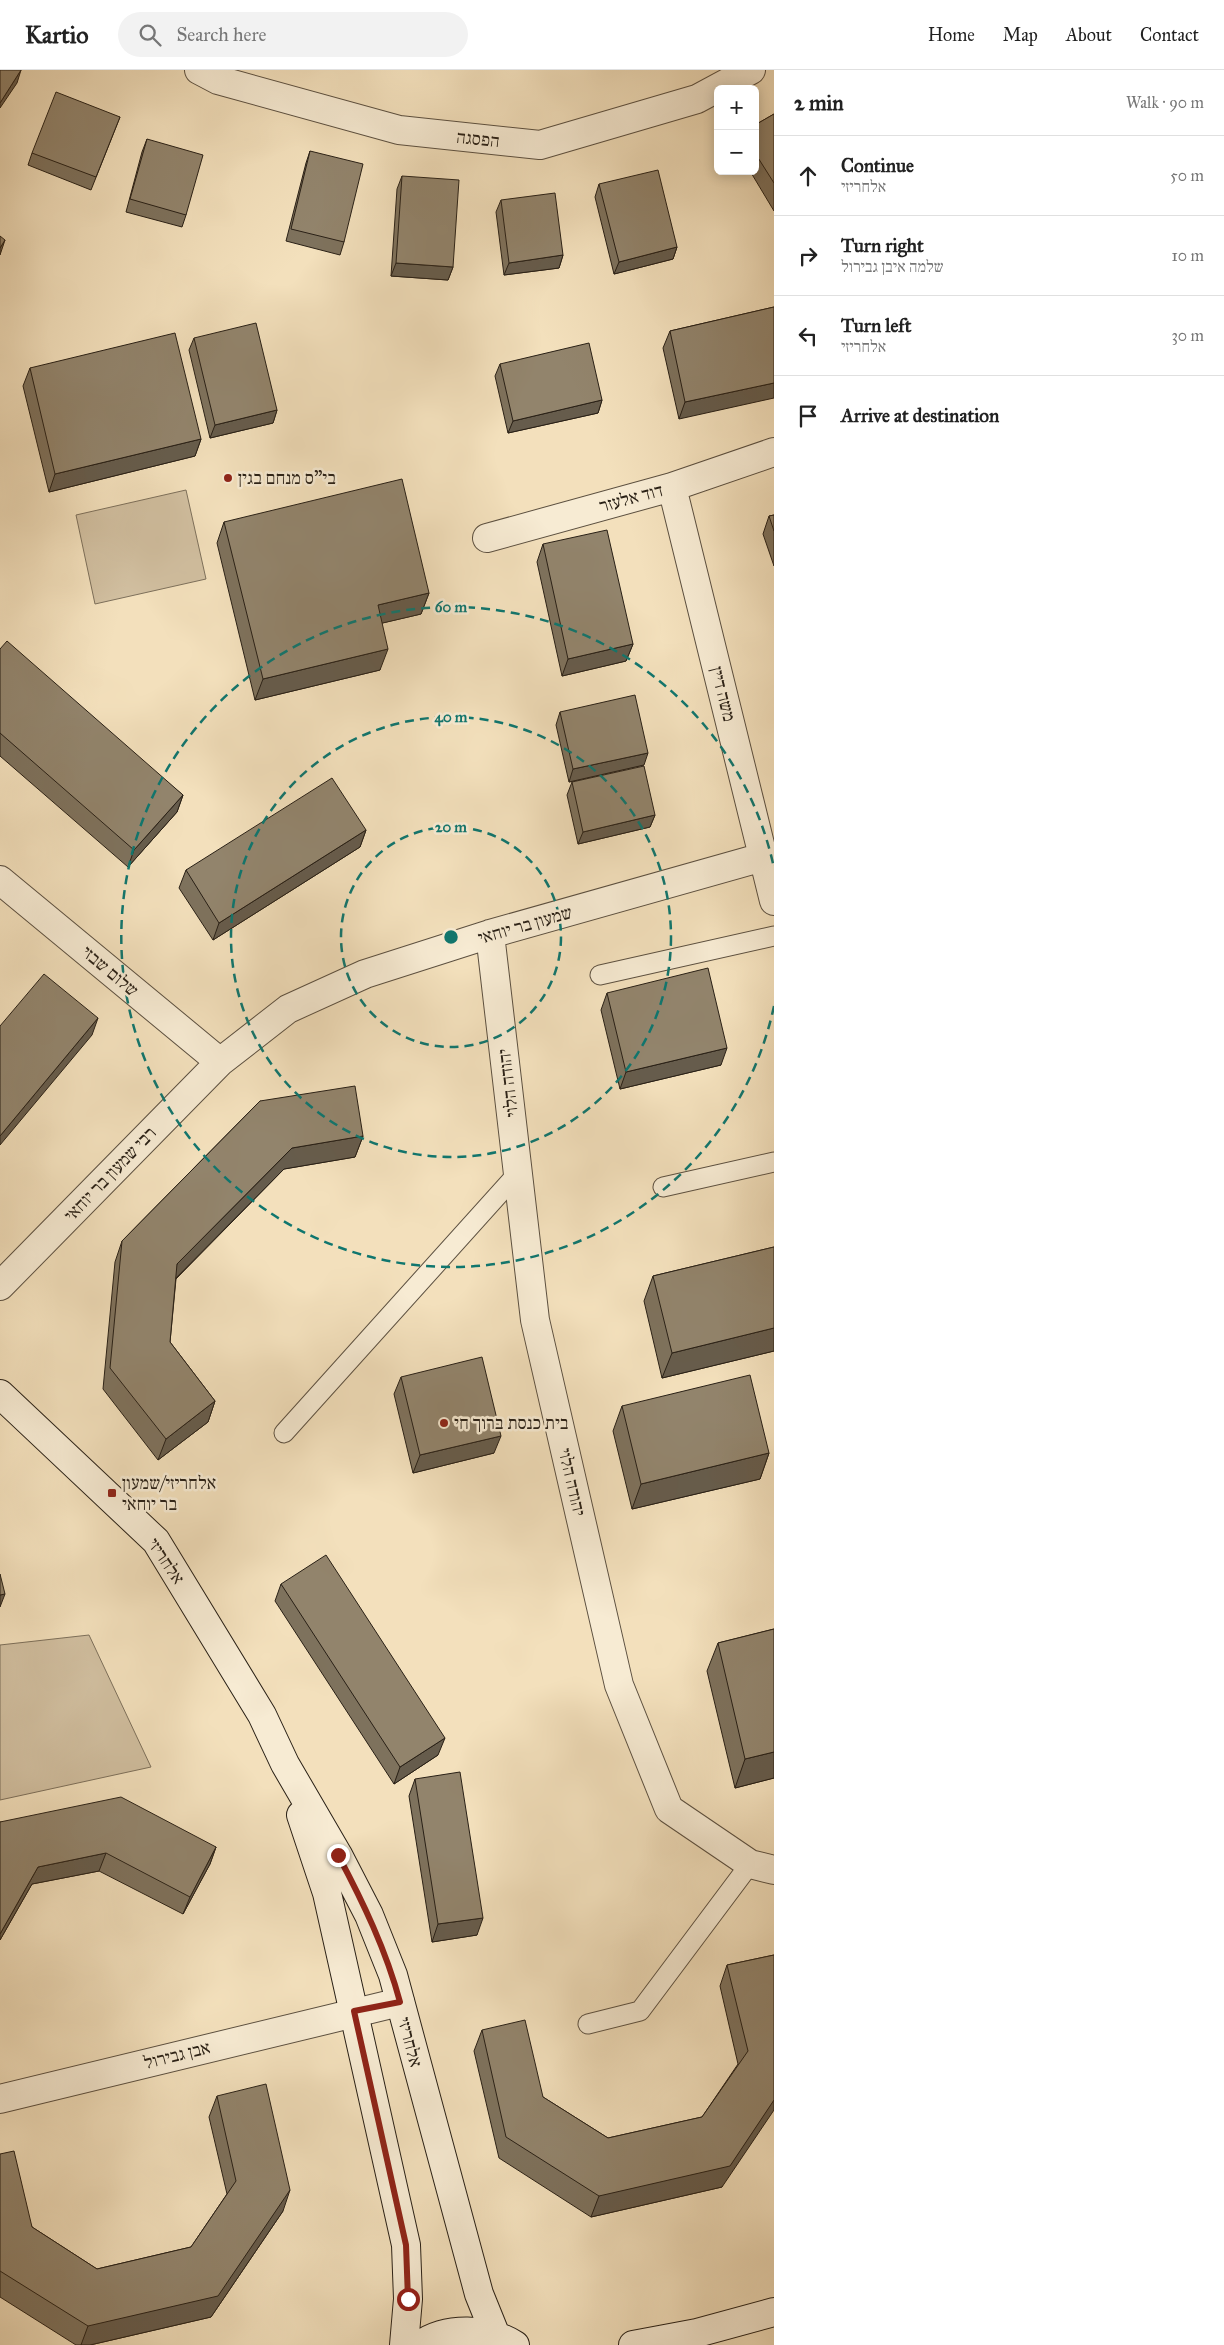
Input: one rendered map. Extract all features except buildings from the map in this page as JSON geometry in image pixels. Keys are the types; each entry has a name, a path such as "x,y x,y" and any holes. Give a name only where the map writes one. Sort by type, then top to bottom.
{"street":[{"name":"הפסגה","path":"200,70 218,80 399,130 540,145 697,100 751,70"},
{"name":"דוד אלעזר","path":"486,538 672,487 774,452"},
{"name":"משה דיין","path":"672,487 774,901"},
{"name":"שמעון בר יוחאי","path":"220,1062 288,1009 365,974 490,934 763,857"},
{"name":"שלום שבזי","path":"0,880 220,1062"},
{"name":"יהודה הלוי","path":"490,934 535,1320 619,1685 669,1809 762,1867"},
{"name":"רבי שמעון בר יוחאי","path":"0,1286 220,1062"},
{"name":"אלחריזי","path":"0,1394 156,1541 262,1715 285,1764 338,1855 369,1915 393,1975 479,2294 512,2342"},
{"name":"אלחריזי","path":"285,1764 327,1892 406,2245 408,2299 404,2345"},
{"name":"אבן גבירול","path":"0,2099 354,2011 400,2002"},
{"path":"633,2345 697,2333 774,2312"},
{"path":"420,2345 435,2337 462,2332 475,2332 512,2342"}],"lane":[{"path":"600,975 774,936"},
{"path":"664,1187 774,1162"},
{"path":"284,1433 518,1173"},
{"path":"588,2024 640,2011 762,1867"}],"shaded area":[{"path":"186,490 206,579 95,604 76,515"},
{"path":"89,1635 151,1767 0,1800 0,1645"}],"place":[{"name":"בי\"ס מנחם בגין","path":"228,478"},
{"name":"בית כנסת ברוך חי","path":"444,1423"},
{"name":"אלחריזי/שמעון בר יוחאי","path":"112,1493"}],"route":[{"path":"338,1855 369,1915 393,1975 400,2002 354,2011 406,2245 408,2299"}]}
